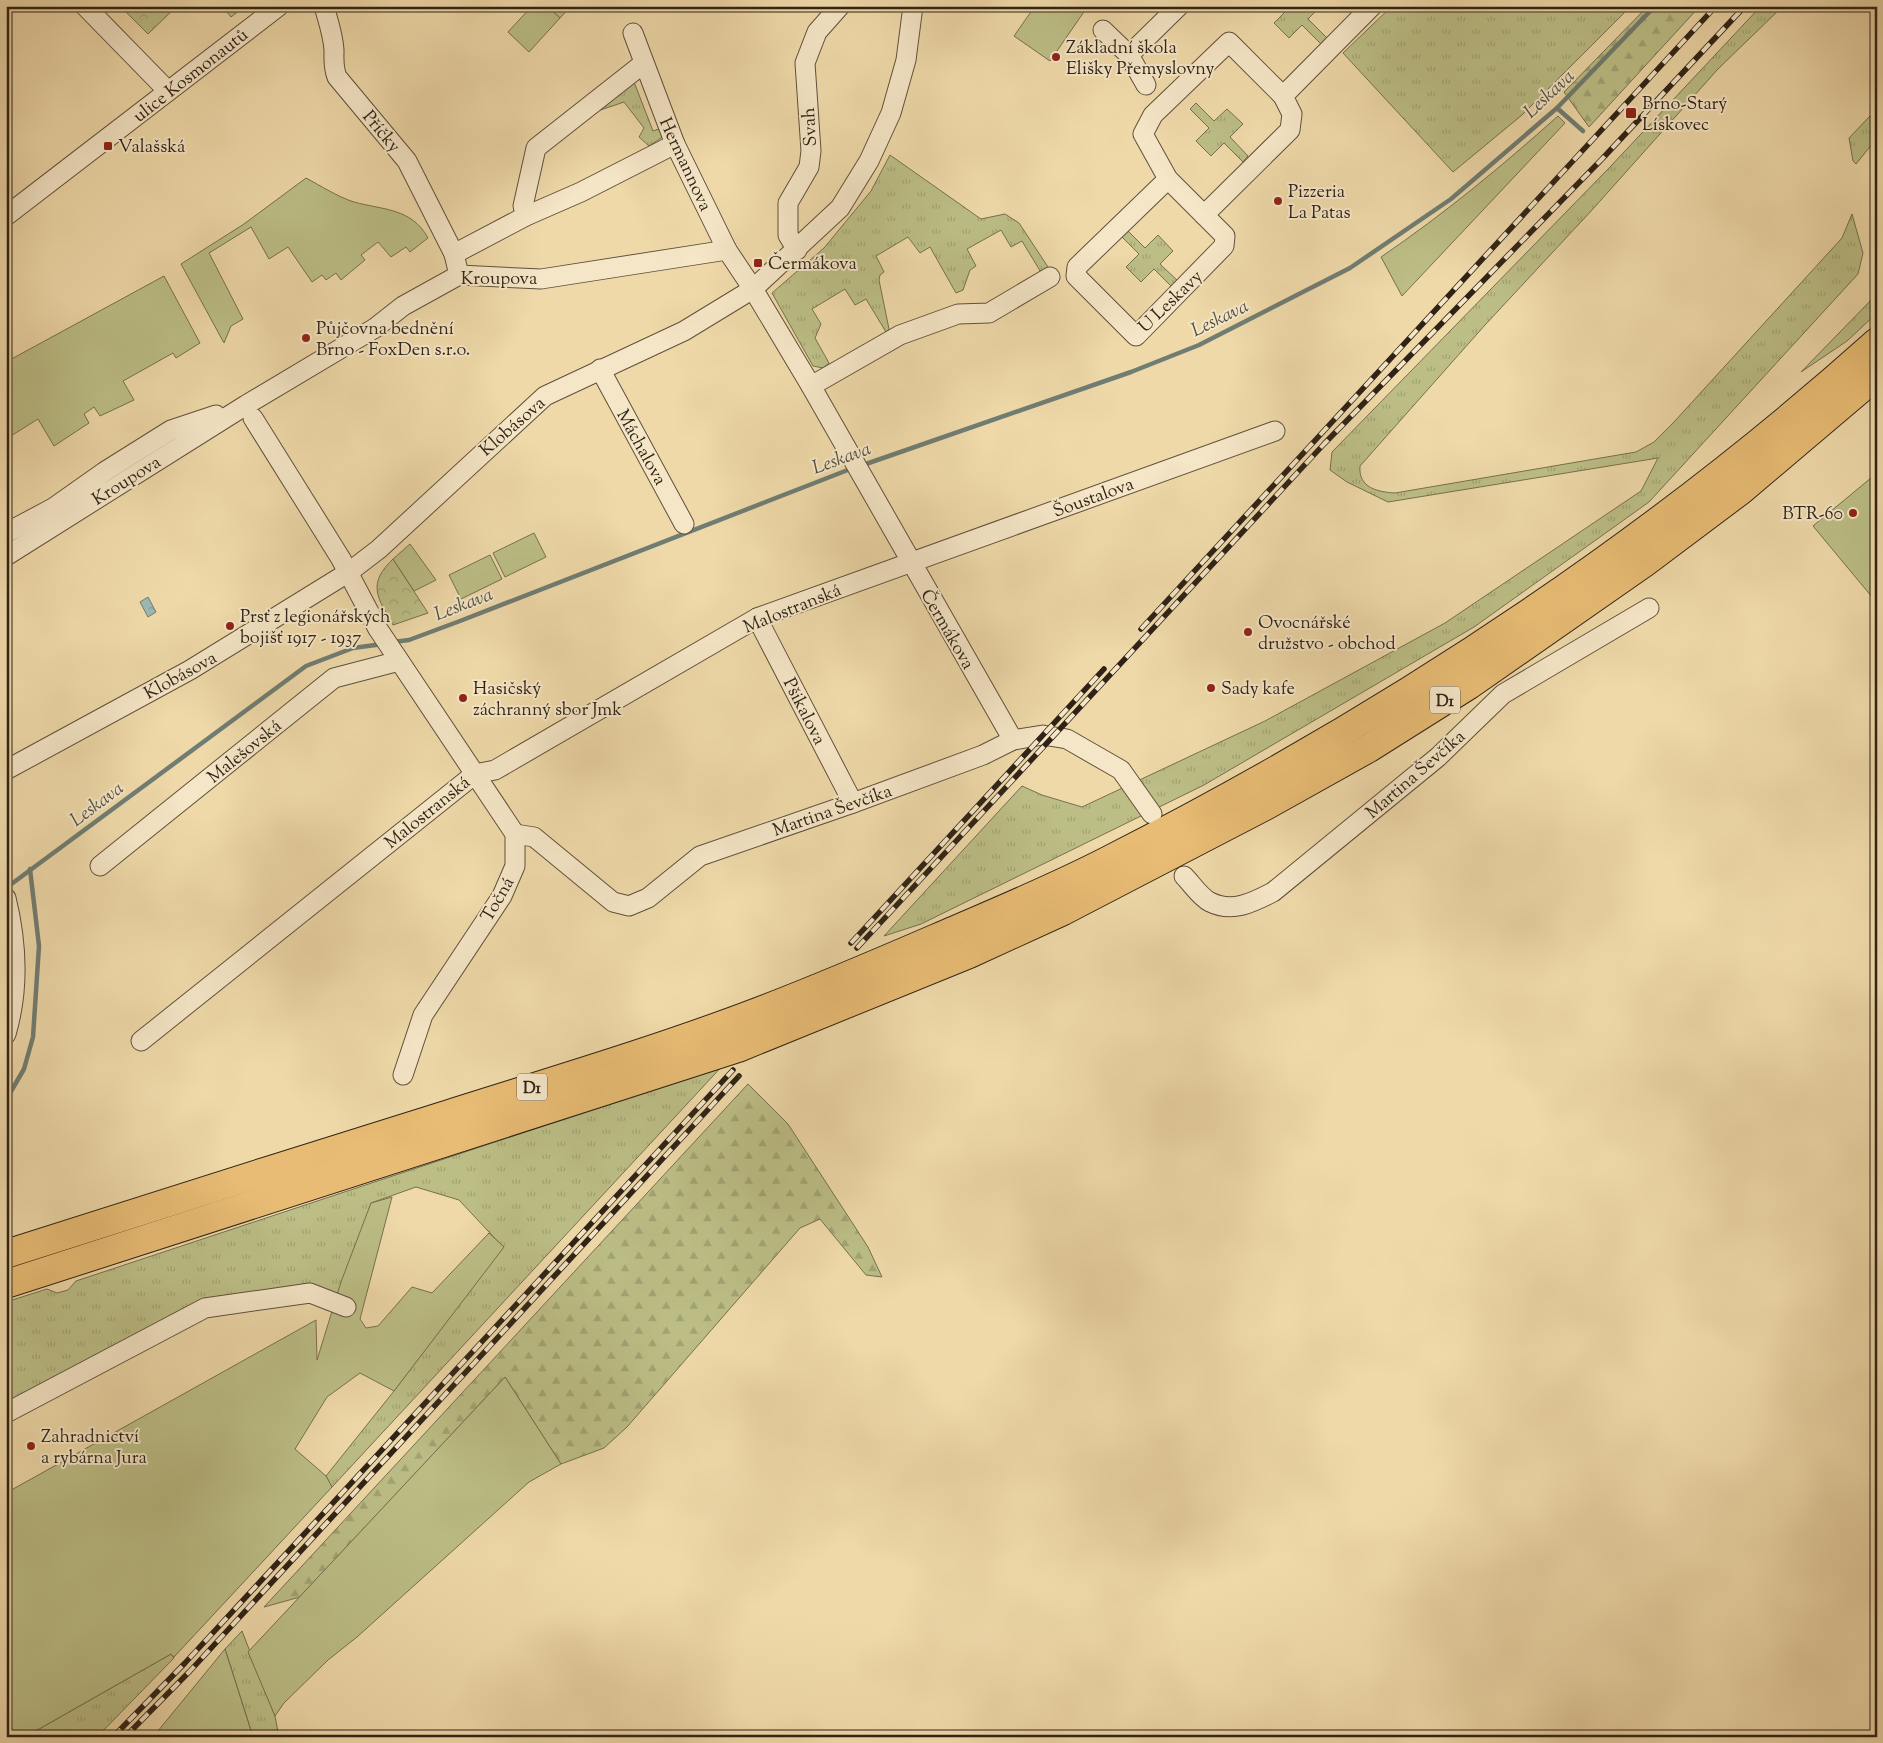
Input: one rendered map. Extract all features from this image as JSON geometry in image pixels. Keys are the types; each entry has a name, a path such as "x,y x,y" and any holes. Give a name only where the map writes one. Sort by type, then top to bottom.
{"highway":[{"name":"D1","path":"6,1254 647,1051 756,1012 853,974 1047,890 1106,862 1247,787 1354,725 1543,604 1633,540 1750,449 1877,342"},
{"name":"D1","path":"6,1284 738,1048 969,954 1063,911 1268,805 1369,748 1469,685 1644,563 1716,509 1877,376"}],"street":[{"path":"85,6 168,91"},
{"name":"ulice Kosmonautů","path":"6,216 279,6"},
{"name":"Příčky","path":"324,6 331,30 334,51 332,64 337,77 406,161 454,254 459,275"},
{"name":"Svah","path":"797,250 788,236 788,203 809,167 811,151 805,62 818,32 840,6"},
{"name":"Klobásova","path":"6,770 190,670 349,572 379,549 545,396 684,331 753,289 840,208 870,161 891,113 906,60 913,6"},
{"path":"1129,55 1179,6"},
{"path":"1283,96 1372,6"},
{"path":"1102,30 1129,55 1146,85"},
{"name":"Hermannova","path":"633,32 675,144 727,250 753,289"},
{"name":"U Leskavy","path":"1168,179 1077,267 1076,276 1136,336 1219,254 1224,246 1225,236 1204,215 1168,179 1143,134 1153,115 1229,42 1283,96 1292,114 1290,130 1204,215"},
{"path":"526,216 523,206 536,148 644,63"},
{"path":"454,254 526,216 582,192 675,144"},
{"name":"Kroupova","path":"6,556 249,412 375,328 403,306 459,275 541,278 727,250"},
{"path":"811,386 900,335 958,314 989,313 1050,277"},
{"name":"Čermákova","path":"753,289 811,386 1012,740"},
{"name":"Máchalova","path":"600,369 684,524"},
{"path":"249,412 349,572 354,585 383,636 516,834"},
{"name":"Kroupova","path":"6,533 53,508 104,472 171,430 249,412"},
{"name":"Šoustalova","path":"911,564 1275,431"},
{"name":"Malostranská","path":"141,1041 475,774 496,770 757,618 911,564"},
{"name":"Martina Ševčíka","path":"1184,876 1208,901 1234,908 1256,901 1273,892 1438,757 1503,694 1649,608"},
{"name":"Pšikalova","path":"757,618 853,803"},
{"name":"Malešovská","path":"100,866 334,678 397,658"},
{"name":"Martina Ševčíka","path":"516,834 534,837 613,902 630,906 648,898 700,856 853,803 983,755 1012,740 1043,735 1067,739 1121,770 1152,814"},
{"name":"Točná","path":"403,1075 423,1015 502,896 515,866 516,834"},
{"path":"6,1034 13,1009 16,958 7,903"},
{"path":"6,1414 205,1308 310,1293 346,1307"}],"green space":[{"path":"120,6 177,6 148,34"},
{"path":"222,6 245,6 231,17"},
{"path":"532,6 547,6 560,18 529,52 508,32"},
{"path":"547,6 571,6 560,18"},
{"path":"1035,6 1088,6 1050,61 1014,36"},
{"path":"1283,6 1321,6 1308,19 1327,38 1321,44 1302,25 1289,38 1274,23 1287,10"},
{"path":"1392,6 1631,6 1522,115 1453,172 1343,53"},
{"path":"1648,6 1700,6 1589,127 1564,92"},
{"path":"1761,6 1783,6 1718,69 1592,210 1485,325 1360,466 1362,479 1366,484 1376,490 1395,493 1636,452 1654,442 1673,423 1842,238 1852,214 1863,253 1858,274 1649,502 1474,627 1204,785 921,924 884,936 1022,786 1042,795 1082,807 1265,721 1445,623 1641,491 1658,458 1388,502 1347,482 1330,470 1332,452 1610,167"},
{"path":"636,75 642,78 634,82 653,131 662,128 664,136 649,146 639,137 644,128 624,102 586,115"},
{"path":"1196,103 1214,121 1227,109 1243,124 1230,137 1248,156 1243,162 1224,143 1211,156 1196,141 1209,128 1190,109"},
{"path":"1558,116 1565,123 1402,296 1381,257 1472,190"},
{"path":"1870,116 1877,122 1877,138 1856,164 1853,161 1849,138"},
{"path":"890,155 981,219 1005,214 1019,223 1050,270 1042,274 1022,241 1011,247 1001,230 967,249 976,266 970,270 963,290 956,293 930,247 920,253 908,237 876,256 884,272 880,275 879,280 889,329 886,332 866,299 855,305 845,289 812,309 821,324 815,338 829,363 823,368 813,366 772,293 824,248 871,191"},
{"path":"306,178 348,200 386,209 405,216 414,221 428,238 410,252 406,247 391,257 378,242 361,255 365,260 341,280 336,273 326,280 322,275 312,282 288,247 269,259 251,227 209,253 243,319 231,326 224,343 181,264 244,224"},
{"path":"1126,229 1145,248 1158,235 1173,251 1160,264 1179,282 1173,288 1154,269 1141,282 1126,267 1139,254 1120,235"},
{"path":"164,276 200,343 176,358 173,353 123,381 134,400 100,416 94,407 84,414 89,423 54,446 38,419 6,439 6,362"},
{"path":"1877,294 1877,313 1847,341 1801,372"},
{"path":"1877,473 1877,603 1813,526"},
{"path":"534,533 546,557 505,577 493,553"},
{"path":"410,544 436,580 414,591 393,559"},
{"path":"490,555 502,579 461,599 449,575"},
{"path":"393,559 428,613 393,625 379,598 377,583 385,568"},
{"path":"725,1063 332,1487 326,1476 394,1391 503,1247 459,1200 416,1187 371,1203 346,1307 310,1293 205,1308 6,1414 6,1302 47,1289 57,1293 68,1290 76,1281 661,1087"},
{"path":"748,1084 788,1124 868,1247 882,1277 866,1275 820,1219 800,1228 627,1427 604,1448 561,1464 505,1377 300,1597 264,1607"},
{"path":"392,1197 360,1319 366,1328 378,1326 412,1287 432,1293 489,1233 504,1247 394,1391 360,1373 327,1397 295,1449 326,1476 332,1487 174,1657 171,1654 25,1737 6,1737 6,1493 316,1320 317,1360 341,1282 371,1203"},
{"path":"505,1377 561,1464 529,1482 357,1637 328,1660 284,1703 275,1716 248,1652"},
{"path":"242,1631 275,1716 279,1737 253,1737 225,1649"},
{"path":"225,1649 253,1737 153,1737"},
{"path":"171,1654 174,1658 97,1737 25,1737"}],"water":[{"path":"148,597 156,612 148,617 140,602"}],"waterway":[{"name":"Leskava","path":"863,465 1131,372 1199,345 1350,268 1451,199 1557,108 1655,6"},
{"path":"1557,108 1583,131"},
{"name":"Leskava","path":"393,642 409,640 460,621 853,468"},
{"name":"Leskava","path":"6,888 306,666 353,648 383,644"},
{"path":"6,1100 24,1069 33,1037 39,946 30,869"}],"railway":[{"path":"1141,629 1716,6"},
{"path":"857,948 1324,444 1602,159 1745,6"},
{"path":"851,943 1104,669"},
{"path":"113,1737 185,1663 733,1070"},
{"path":"125,1737 190,1671 739,1076"}],"place":[{"name":"Základní škola Elišky Přemyslovny","path":"1056,57"},
{"name":"Brno-Starý Lískovec","path":"1631,113"},
{"name":"Valašská","path":"108,146"},
{"name":"Pizzeria La Patas","path":"1278,201"},
{"name":"Čermákova","path":"758,263"},
{"name":"Půjčovna bednění Brno - FoxDen s.r.o.","path":"306,338"},
{"name":"BTR-60","path":"1853,513"},
{"name":"Prsť z legionářských bojišť 1917 - 1937","path":"230,626"},
{"name":"Ovocnářské družstvo - obchod","path":"1248,632"},
{"name":"Sady kafe","path":"1211,688"},
{"name":"Hasičský záchranný sbor Jmk","path":"463,698"},
{"name":"Zahradnictví a rybárna Jura","path":"31,1446"}]}
